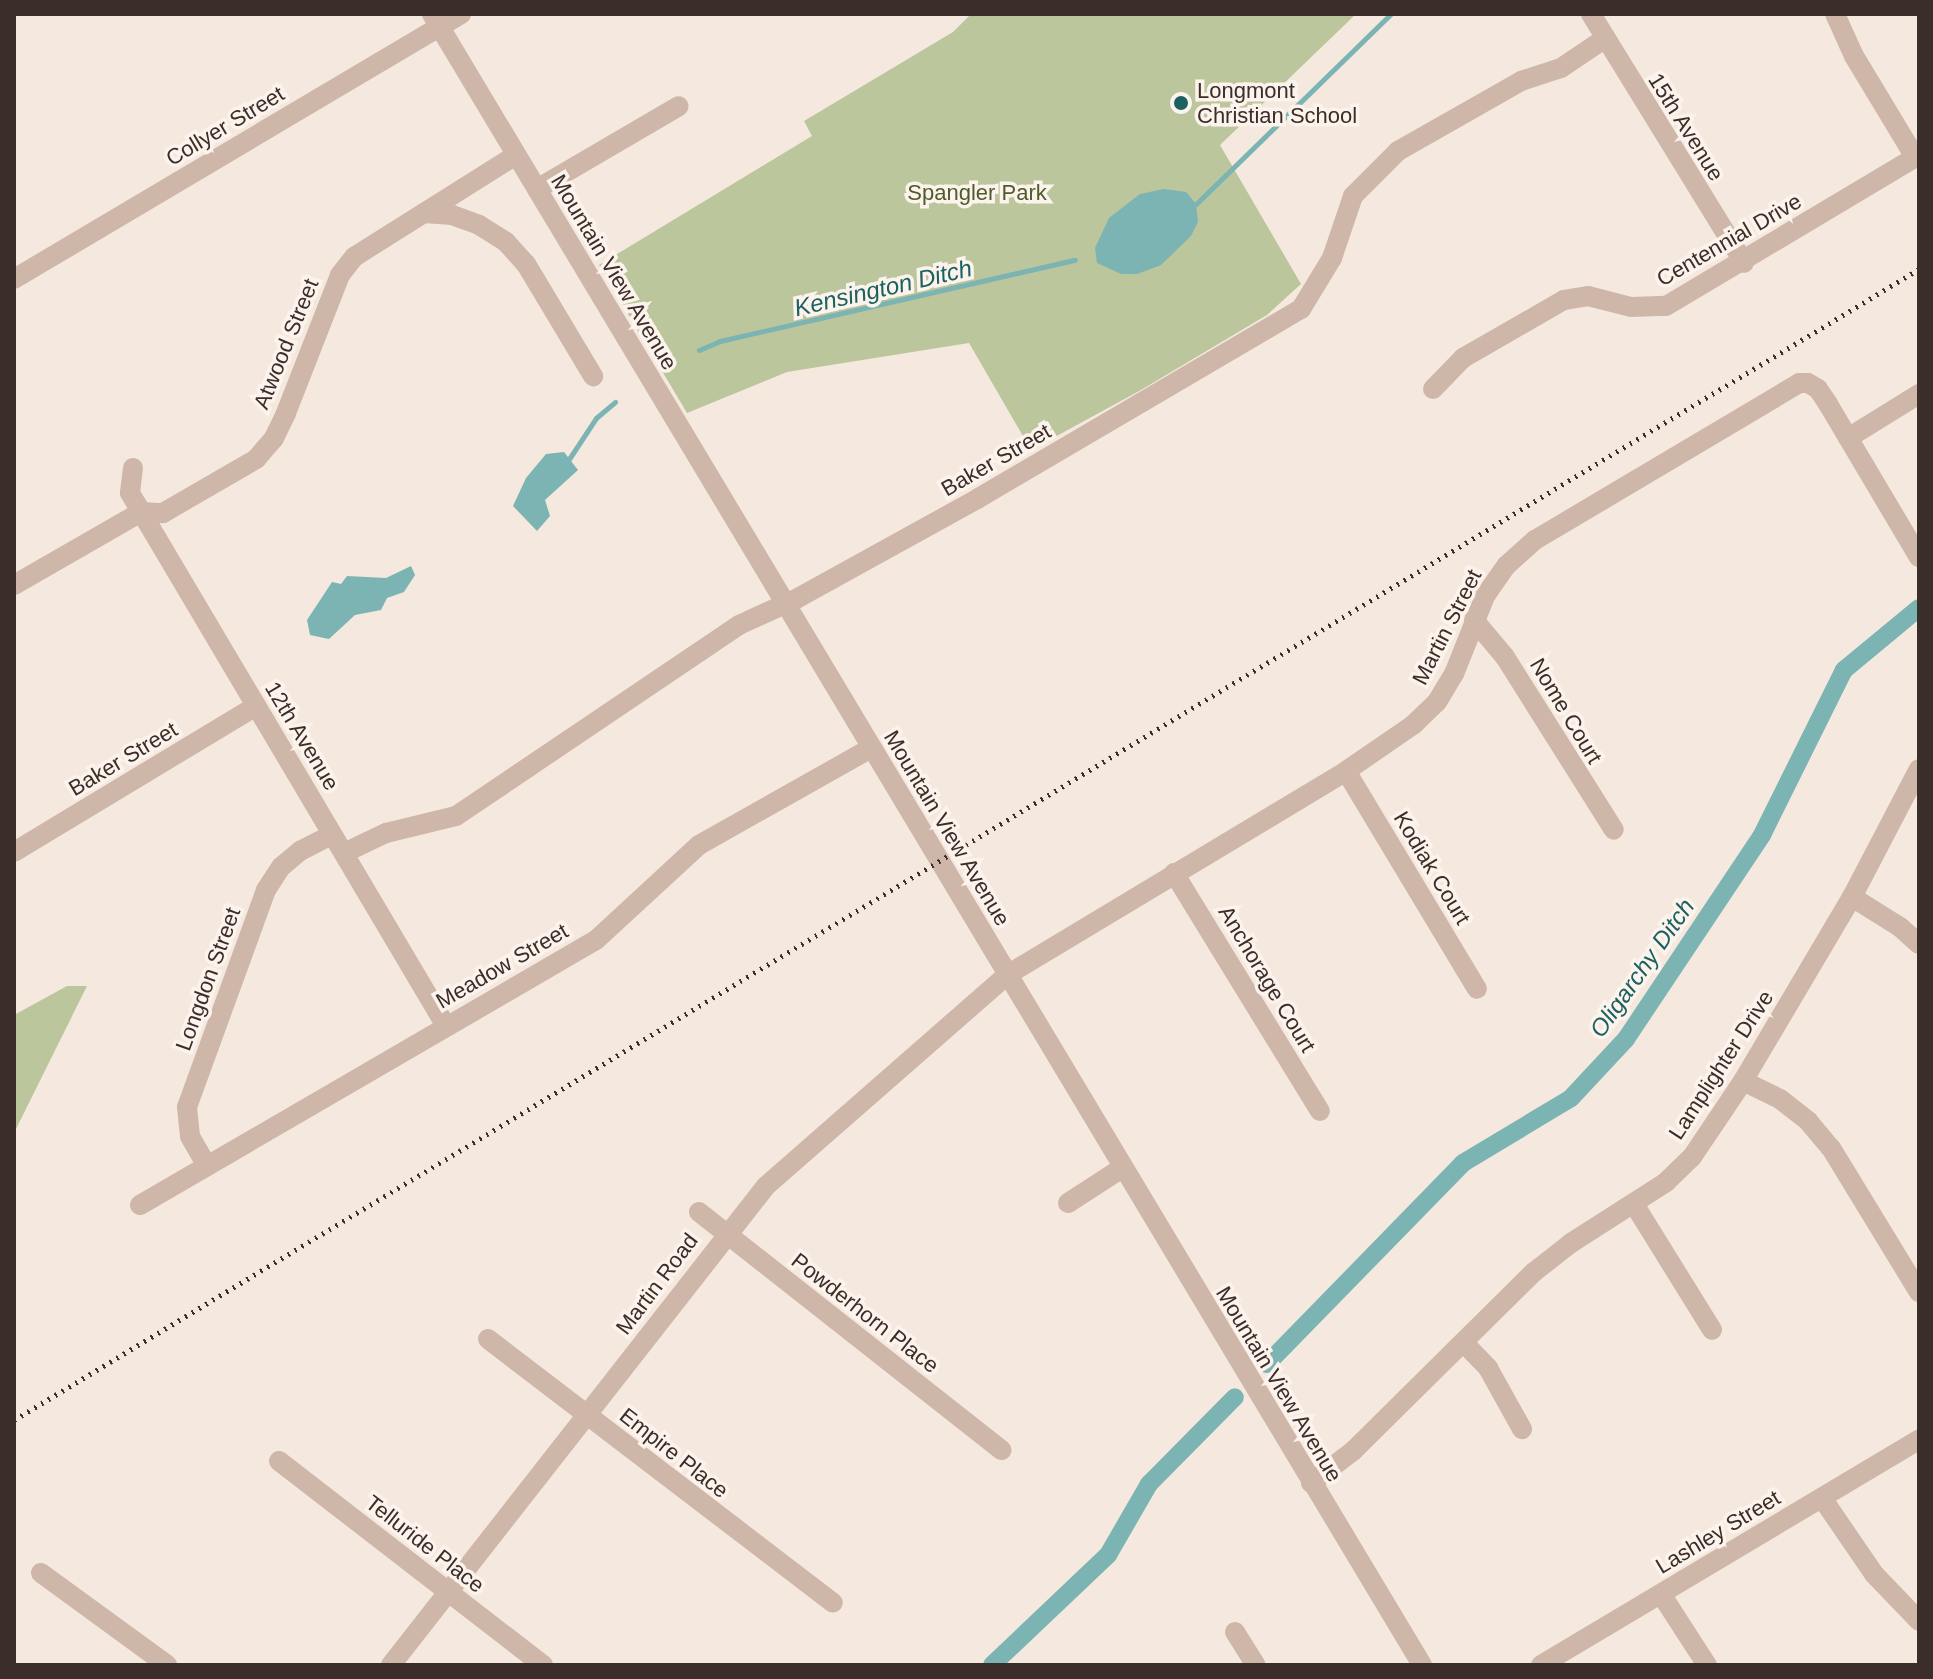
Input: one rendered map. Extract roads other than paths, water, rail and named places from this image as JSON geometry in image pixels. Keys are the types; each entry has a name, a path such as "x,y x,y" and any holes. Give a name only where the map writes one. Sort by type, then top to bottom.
{"street":[{"name":"Collyer Street","path":"14,279 436,20 461,14"},
{"name":"15th Avenue","path":"1591,14 1744,263"},
{"path":"1835,14 1854,56 1917,156"},
{"name":"Mountain View Avenue","path":"436,20 1422,1665"},
{"name":"Baker Street","path":"344,853 386,833 456,816 739,625 785,605 977,499 1301,309 1332,258 1353,196 1398,151 1521,81 1561,68 1604,39"},
{"path":"537,189 679,106"},
{"name":"Atwood Street","path":"14,585 141,512 163,513 256,459 274,438 340,275 354,257 516,155"},
{"name":"Centennial Drive","path":"1433,389 1463,358 1564,300 1588,296 1631,307 1666,306 1744,263 1917,156"},
{"path":"424,213 452,215 479,225 506,242 526,264 593,376"},
{"name":"Martin Street","path":"1007,975 1346,771 1413,725 1437,702 1454,674 1485,596 1507,565 1535,540 1799,383 1808,383 1818,389 1848,438"},
{"path":"1919,394 1848,438 1919,557"},
{"name":"12th Avenue","path":"133,468 130,493 446,1026"},
{"name":"Nome Court","path":"1474,620 1505,657 1614,830"},
{"name":"Baker Street","path":"14,852 256,706"},
{"name":"Meadow Street","path":"140,1205 596,940 699,845 871,748"},
{"name":"Lamplighter Drive","path":"1311,1483 1353,1451 1534,1272 1571,1243 1665,1183 1692,1157 1743,1081 1852,897 1919,769"},
{"name":"Kodiak Court","path":"1346,771 1477,989"},
{"name":"Longdon Street","path":"207,1166 190,1136 187,1107 266,890 281,867 300,851 332,835"},
{"name":"Anchorage Court","path":"1174,873 1320,1111"},
{"path":"1852,897 1900,927 1919,944"},
{"name":"Martin Road","path":"391,1665 726,1234 802,1151 1007,975"},
{"path":"1743,1081 1780,1099 1808,1121 1831,1148 1919,1292"},
{"path":"1068,1203 1122,1168"},
{"path":"1634,1204 1712,1330"},
{"name":"Powderhorn Place","path":"699,1212 1001,1450"},
{"name":"Empire Place","path":"488,1339 833,1603"},
{"path":"1464,1343 1488,1368 1522,1429"},
{"name":"Lashley Street","path":"1541,1665 1919,1440"},
{"name":"Telluride Place","path":"279,1461 543,1665"},
{"path":"1822,1498 1874,1574 1919,1621"},
{"path":"41,1573 167,1665"},
{"path":"1661,1594 1707,1665"},
{"path":"1235,1632 1256,1665"}],"water":[{"path":"1164,189 1186,192 1196,204 1198,222 1191,236 1161,265 1137,274 1121,274 1097,263 1095,248 1109,218 1140,194"},
{"path":"564,452 578,470 545,500 550,516 537,531 513,506 526,478 546,454"},
{"path":"411,566 415,575 404,592 387,598 381,610 355,615 329,639 310,635 307,620 332,582 341,584 347,576 386,578"}],"waterway":[{"name":"Kensington Ditch","path":"1196,204 1391,14"},
{"name":"Kensington Ditch","path":"699,350 720,341 1075,260"},
{"name":"Kensington Ditch","path":"569,459 596,418 615,402"},
{"name":"Oligarchy Ditch","path":"1267,1364 1463,1163 1571,1098 1626,1039 1762,835 1844,670 1919,608"},
{"name":"Oligarchy Ditch","path":"992,1665 1108,1555 1149,1484 1235,1397"}],"railway":[{"path":"14,1420 1919,269"}],"place":[{"name":"Longmont Christian School","path":"1181,103"}],"park label":[{"name":"Spangler Park","path":"977,193"}]}
